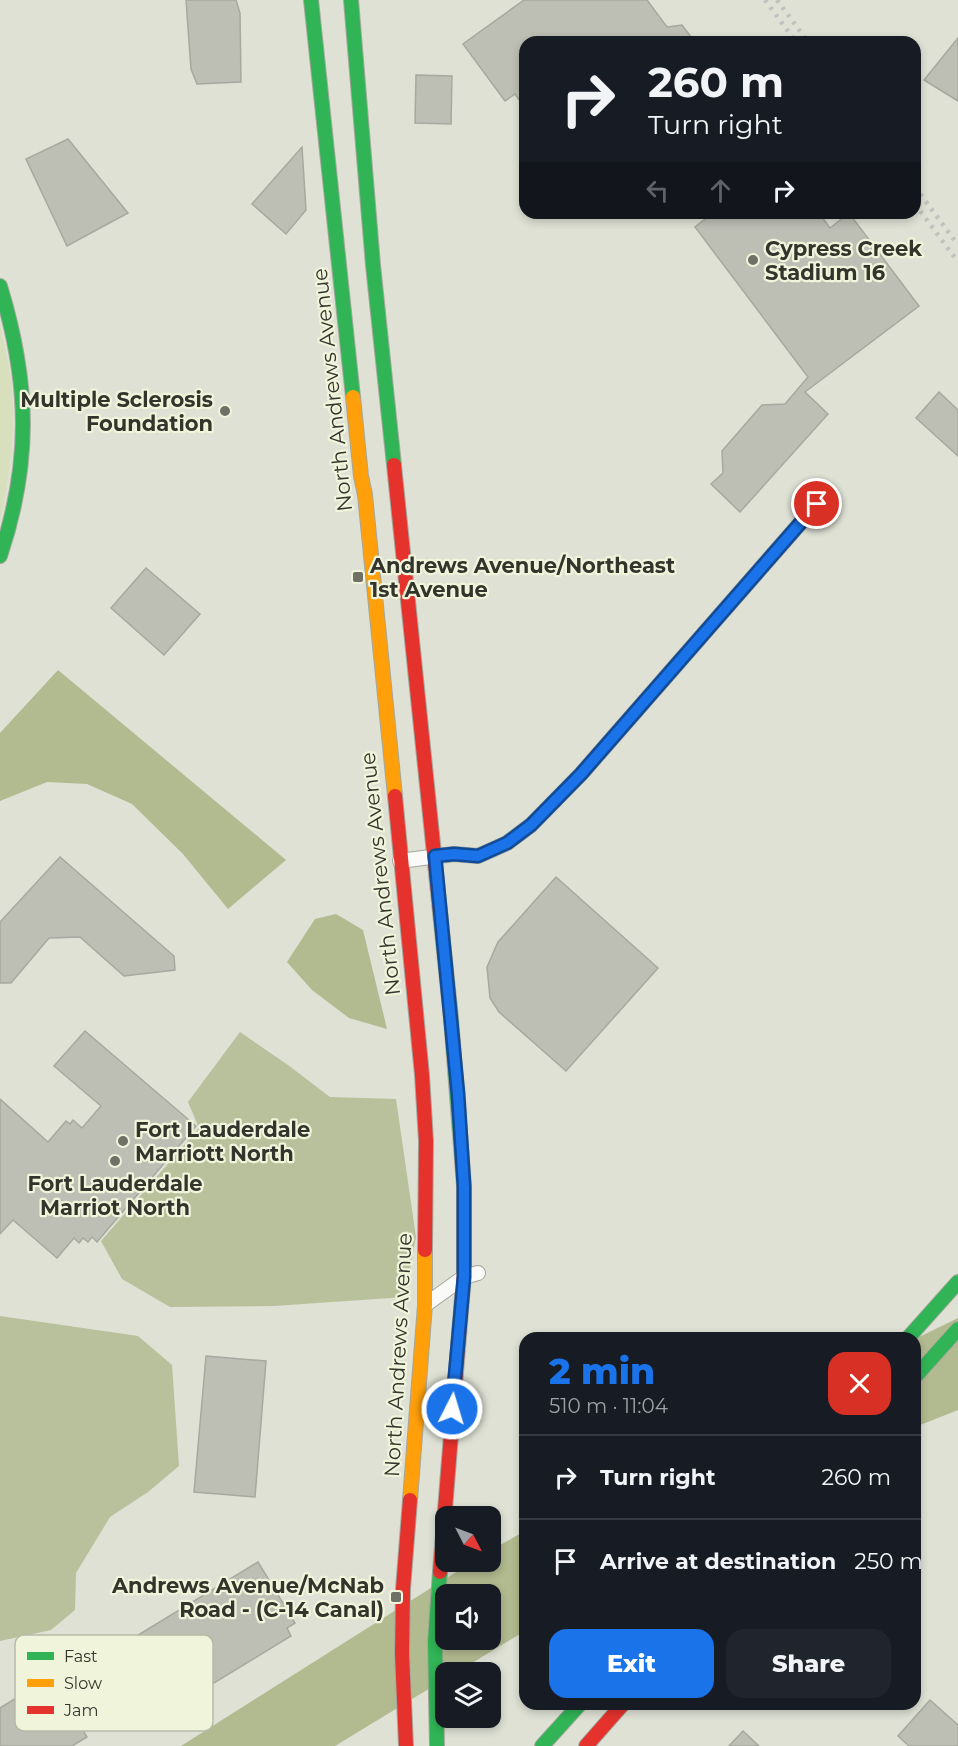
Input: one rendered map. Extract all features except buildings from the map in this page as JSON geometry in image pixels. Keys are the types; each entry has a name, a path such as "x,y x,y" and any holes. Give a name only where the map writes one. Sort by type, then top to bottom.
{"main road":[{"name":"North Andrews Avenue","path":"311,0 365,495 426,1141 425,1305 403,1589 402,1654 406,1746"},
{"path":"351,0 373,265 435,856 458,1094 464,1186 464,1277 439,1567 435,1641 437,1746"},
{"path":"0,286 10,319 19,366 23,426 17,494 0,556"},
{"path":"913,1332 958,1282"},
{"path":"921,1370 958,1329"},
{"path":"542,1746 575,1710"},
{"path":"586,1746 618,1710"},
{"path":"436,1731 451,1746"}],"street":[{"path":"400,861 454,854 478,856 507,843 531,825 581,774 817,504"},
{"path":"425,1305 464,1277 478,1273"}],"shaded area":[{"path":"0,324 11,381 13,423 9,473 0,523"},
{"path":"58,670 286,860 228,909 183,854 132,804 87,784 47,782 0,801 0,733"},
{"path":"336,914 363,930 387,1029 349,1018 312,990 287,962 315,919"},
{"path":"240,1032 330,1097 396,1099 416,1237 405,1297 274,1306 170,1307 122,1279 101,1241 199,1128 188,1102"},
{"path":"0,1316 138,1336 172,1365 179,1466 148,1492 110,1517 76,1573 75,1610 51,1630 15,1635 15,1638 0,1641"},
{"path":"958,1318 958,1410 921,1425 921,1336"},
{"path":"519,1534 519,1635 501,1645 501,1584 437,1584 456,1572 501,1572 501,1544"},
{"path":"435,1585 435,1650 493,1650 474,1662 435,1662 435,1685 335,1746 181,1746 205,1731 213,1731 213,1726"}],"railway":[{"path":"765,0 792,36"},
{"path":"777,0 804,36"},
{"path":"921,195 958,245"},
{"path":"921,212 958,262"}],"traffic: fast":[{"path":"311,0 353,397"},
{"path":"351,0 373,265 394,465"},
{"path":"0,286 17,355 23,421 18,487 0,556"},
{"path":"440,912 464,1186 464,1273"},
{"path":"913,1332 958,1282"},
{"path":"921,1370 958,1329"},
{"path":"437,1746 435,1641 440,1572"},
{"path":"542,1746 575,1710"}],"traffic: slow":[{"path":"353,397 395,796"},
{"path":"410,1500 425,1305 425,1250"}],"traffic: jam":[{"path":"394,465 440,912"},
{"path":"395,796 422,1075 426,1141 425,1250"},
{"path":"445,1506 464,1273"},
{"path":"406,1746 402,1654 403,1589 410,1500"},
{"path":"586,1746 618,1710"}],"place":[{"name":"Cypress Creek Stadium 16","path":"753,260"},
{"name":"Multiple Sclerosis Foundation","path":"225,411"},
{"name":"Andrews Avenue/Northeast 1st Avenue","path":"358,577"},
{"name":"Fort Lauderdale Marriott North","path":"123,1141"},
{"name":"Fort Lauderdale Marriot North","path":"115,1161"},
{"name":"Andrews Avenue/McNab Road - (C-14 Canal)","path":"396,1597"}],"route":[{"path":"452,1409 464,1277 464,1186 458,1094 435,856 454,854 478,856 507,843 531,825 581,774 817,504"}]}
